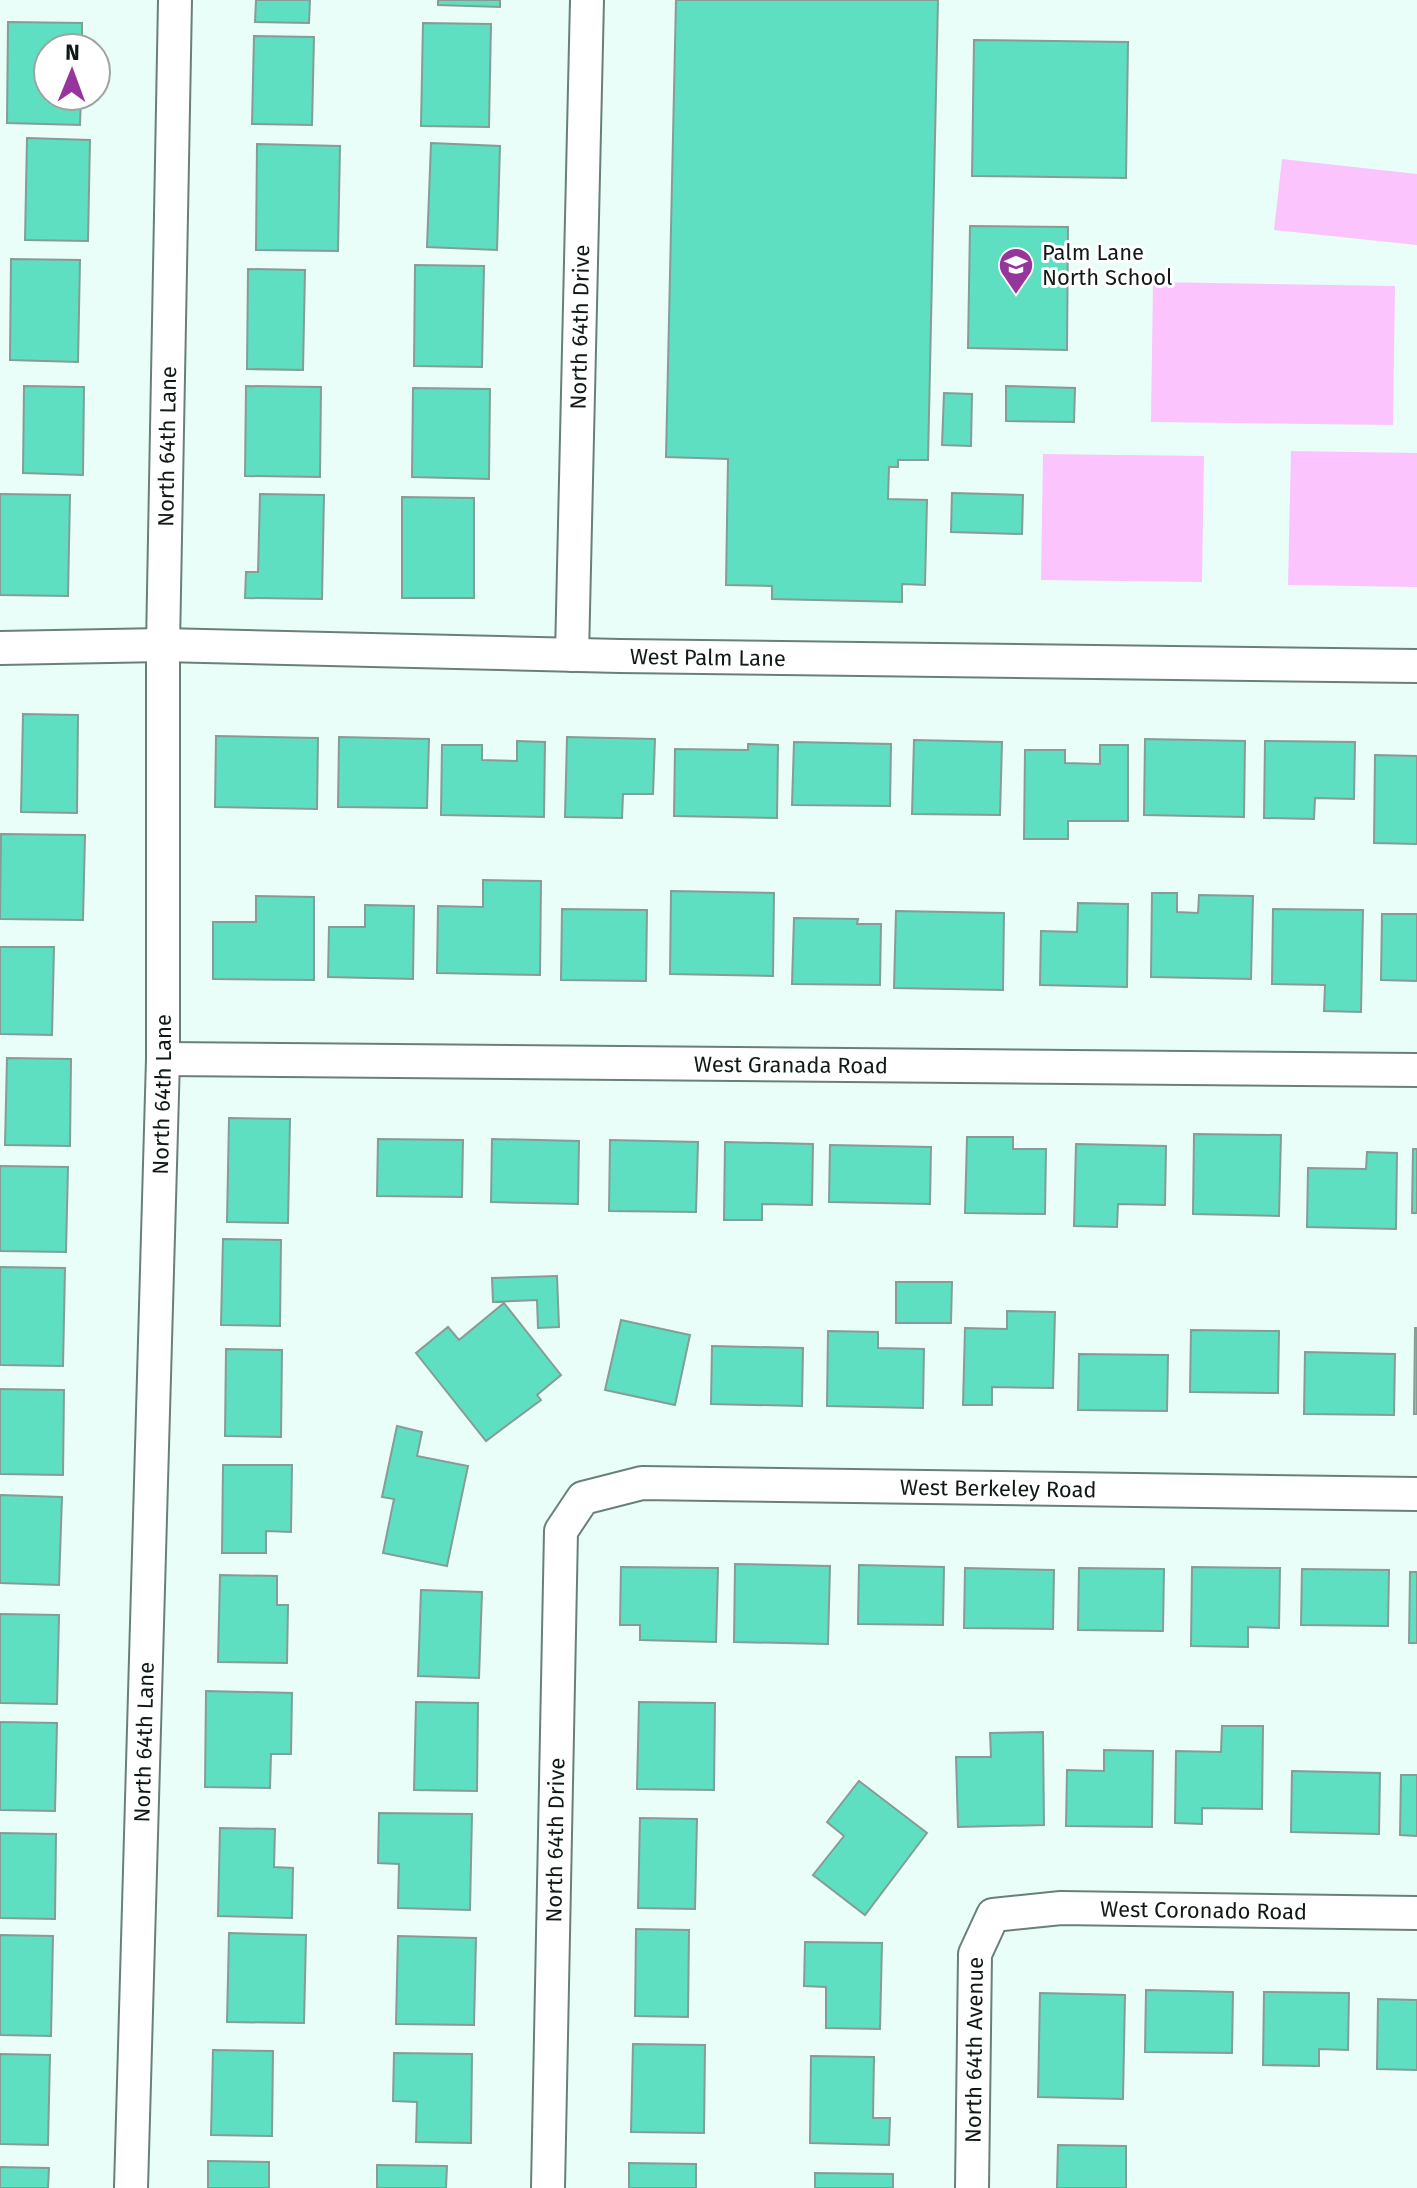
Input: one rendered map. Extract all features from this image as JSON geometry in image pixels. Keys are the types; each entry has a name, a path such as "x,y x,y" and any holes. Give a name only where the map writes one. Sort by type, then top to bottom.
{"street":[{"name":"North 64th Lane","path":"131,2188 163,1059 163,645 175,0"},
{"name":"North 64th Drive","path":"572,655 587,0"},
{"name":"West Palm Lane","path":"0,648 163,645 572,655 1417,666"},
{"name":"West Granada Road","path":"163,1059 1417,1070"},
{"name":"West Berkeley Road","path":"583,1498 642,1483 1417,1494"},
{"name":"North 64th Drive","path":"548,2188 561,1531 583,1498"},
{"name":"West Coronado Road","path":"993,1915 1061,1908 1417,1913"},
{"name":"North 64th Avenue","path":"972,2188 975,1954 993,1915"}],"shaded area":[{"path":"1282,159 1417,174 1417,245 1274,230"},
{"path":"1153,282 1395,286 1393,425 1151,422"},
{"path":"1291,451 1417,453 1417,587 1288,585"},
{"path":"1043,454 1204,456 1202,582 1041,580"}],"building":[{"path":"256,0 310,0 309,23 255,22"},
{"path":"438,0 500,0 500,7 438,5"},
{"path":"676,0 938,0 928,460 898,460 898,467 889,467 888,499 927,500 925,585 902,584 902,602 772,599 772,586 726,585 728,459 666,457"},
{"path":"8,22 82,23 82,32 32,32 32,112 80,112 80,125 7,123"},
{"path":"423,23 491,24 489,127 421,126"},
{"path":"254,36 314,37 312,125 252,124"},
{"path":"974,40 1128,42 1126,178 972,176"},
{"path":"27,138 90,140 88,241 25,240"},
{"path":"431,143 500,146 497,250 427,247"},
{"path":"257,144 340,146 338,251 256,250"},
{"path":"970,226 1068,227 1067,350 968,348"},
{"path":"11,259 80,260 78,362 10,360"},
{"path":"415,265 484,266 482,367 414,366"},
{"path":"248,269 305,270 303,370 247,369"},
{"path":"24,386 84,387 83,475 23,473"},
{"path":"246,386 321,387 320,477 245,476"},
{"path":"1006,386 1075,388 1074,422 1006,421"},
{"path":"413,388 490,389 489,479 412,477"},
{"path":"944,393 972,394 971,446 942,445"},
{"path":"952,493 1023,495 1022,534 951,532"},
{"path":"0,494 70,495 68,596 0,595"},
{"path":"260,494 324,495 322,599 245,598 246,572 258,572"},
{"path":"402,497 474,498 474,598 402,598"},
{"path":"23,714 78,715 77,813 21,812"},
{"path":"216,736 318,738 317,809 215,807"},
{"path":"339,737 429,739 427,808 338,807"},
{"path":"567,737 655,739 653,794 623,794 622,818 565,817"},
{"path":"1145,739 1245,741 1244,817 1144,815"},
{"path":"914,740 1002,742 1000,815 912,814"},
{"path":"517,741 545,742 544,817 441,815 442,745 482,745 482,760 517,761"},
{"path":"1265,741 1355,742 1354,799 1315,798 1314,819 1264,818"},
{"path":"794,742 891,744 890,806 792,805"},
{"path":"748,744 778,745 777,818 674,816 675,749 748,750"},
{"path":"1100,745 1128,745 1128,821 1068,821 1068,839 1024,839 1025,750 1065,750 1065,763 1100,764"},
{"path":"1375,755 1417,756 1417,844 1374,843"},
{"path":"1,834 85,835 83,920 0,919"},
{"path":"483,880 541,881 540,975 437,973 438,906 483,907"},
{"path":"671,891 774,893 773,976 670,974"},
{"path":"1152,893 1177,893 1177,912 1198,913 1199,895 1253,896 1251,979 1151,977"},
{"path":"256,896 314,897 314,980 213,979 213,922 256,922"},
{"path":"1078,903 1128,904 1127,987 1040,985 1041,931 1077,932"},
{"path":"365,905 414,906 413,979 328,977 329,927 365,927"},
{"path":"562,909 647,910 646,981 561,980"},
{"path":"1273,909 1363,910 1361,1012 1324,1011 1325,985 1272,984"},
{"path":"896,911 1004,913 1003,990 894,988"},
{"path":"1382,914 1417,914 1417,981 1381,980"},
{"path":"794,918 858,919 857,924 881,924 880,985 792,984"},
{"path":"0,947 54,947 52,1035 0,1034"},
{"path":"7,1058 71,1059 70,1146 5,1145"},
{"path":"229,1118 290,1119 288,1223 227,1222"},
{"path":"1194,1134 1281,1135 1279,1216 1193,1214"},
{"path":"967,1137 1013,1137 1013,1149 1046,1149 1045,1214 965,1213"},
{"path":"378,1139 463,1140 462,1197 377,1196"},
{"path":"492,1139 579,1141 578,1204 491,1202"},
{"path":"610,1140 698,1142 696,1212 609,1211"},
{"path":"725,1142 813,1144 812,1205 762,1204 762,1220 724,1220"},
{"path":"1076,1144 1166,1146 1165,1205 1118,1204 1117,1227 1074,1226"},
{"path":"830,1145 931,1147 930,1204 829,1202"},
{"path":"1413,1149 1417,1149 1417,1213 1412,1213"},
{"path":"1367,1152 1397,1153 1396,1229 1307,1227 1308,1168 1366,1169"},
{"path":"0,1166 68,1167 66,1252 0,1251"},
{"path":"223,1239 281,1240 280,1326 221,1325"},
{"path":"0,1267 65,1268 63,1366 0,1365"},
{"path":"557,1276 559,1327 538,1328 537,1300 493,1302 492,1278"},
{"path":"896,1282 952,1282 951,1323 896,1323"},
{"path":"504,1303 561,1375 537,1395 541,1400 486,1441 416,1353 448,1327 459,1340"},
{"path":"1007,1311 1055,1312 1053,1388 992,1387 992,1405 963,1405 965,1328 1007,1329"},
{"path":"621,1320 690,1335 675,1405 605,1390"},
{"path":"1417,1328 1417,1414 1414,1414"},
{"path":"1191,1330 1279,1331 1278,1393 1190,1392"},
{"path":"828,1331 878,1332 878,1348 924,1349 923,1408 827,1406"},
{"path":"712,1346 803,1348 802,1406 711,1404"},
{"path":"226,1349 282,1350 281,1437 225,1436"},
{"path":"1305,1352 1395,1354 1394,1415 1304,1414"},
{"path":"1079,1354 1168,1355 1167,1411 1078,1410"},
{"path":"0,1389 64,1390 63,1475 0,1474"},
{"path":"397,1426 422,1432 417,1456 468,1466 447,1566 383,1553 394,1499 382,1497"},
{"path":"223,1465 292,1465 291,1532 266,1531 266,1553 222,1553"},
{"path":"0,1495 62,1497 59,1585 0,1583"},
{"path":"735,1564 830,1566 828,1644 734,1642"},
{"path":"859,1565 944,1567 943,1625 858,1624"},
{"path":"621,1567 718,1568 716,1642 640,1640 640,1625 620,1625"},
{"path":"1192,1567 1280,1568 1279,1628 1248,1627 1248,1647 1191,1646"},
{"path":"965,1568 1054,1570 1053,1629 964,1628"},
{"path":"1079,1568 1164,1569 1163,1631 1078,1630"},
{"path":"1302,1569 1389,1570 1388,1626 1301,1625"},
{"path":"1410,1572 1417,1572 1417,1643 1409,1643"},
{"path":"220,1575 277,1576 277,1605 288,1605 287,1663 218,1662"},
{"path":"421,1590 482,1592 479,1678 418,1676"},
{"path":"0,1614 59,1615 57,1704 0,1703"},
{"path":"206,1691 292,1693 291,1754 271,1754 270,1788 205,1787"},
{"path":"416,1702 478,1703 477,1791 414,1790"},
{"path":"639,1702 715,1703 714,1790 637,1789"},
{"path":"0,1722 57,1723 55,1811 0,1810"},
{"path":"1222,1726 1263,1726 1262,1809 1202,1808 1202,1824 1175,1823 1176,1751 1221,1752"},
{"path":"1043,1732 1044,1825 958,1827 956,1757 991,1757 990,1733"},
{"path":"1104,1750 1153,1751 1152,1827 1066,1826 1067,1770 1104,1771"},
{"path":"1292,1771 1380,1773 1379,1834 1291,1832"},
{"path":"1401,1775 1417,1775 1417,1836 1400,1835"},
{"path":"859,1781 927,1833 865,1915 813,1875 844,1836 827,1822"},
{"path":"379,1813 472,1814 470,1910 398,1908 399,1864 378,1863"},
{"path":"640,1818 697,1819 695,1909 638,1908"},
{"path":"220,1828 275,1829 274,1867 293,1868 292,1918 218,1916"},
{"path":"0,1833 56,1834 55,1919 0,1918"},
{"path":"636,1929 689,1930 688,2017 635,2016"},
{"path":"229,1933 306,1935 304,2023 227,2022"},
{"path":"0,1935 53,1936 51,2036 0,2035"},
{"path":"398,1936 476,1938 474,2025 396,2024"},
{"path":"805,1942 882,1943 880,2029 826,2028 826,1987 804,1986"},
{"path":"1146,1990 1233,1992 1232,2053 1145,2052"},
{"path":"1264,1992 1349,1993 1348,2050 1319,2049 1319,2066 1263,2065"},
{"path":"1040,1993 1125,1995 1123,2099 1038,2097"},
{"path":"1378,1999 1417,2000 1417,2070 1377,2069"},
{"path":"633,2044 705,2045 704,2133 631,2132"},
{"path":"213,2050 273,2051 272,2136 211,2135"},
{"path":"394,2053 472,2054 471,2143 416,2142 417,2102 393,2101"},
{"path":"0,2054 50,2055 48,2145 0,2144"},
{"path":"811,2056 874,2057 873,2118 890,2118 889,2145 810,2143"},
{"path":"1058,2145 1126,2146 1126,2188 1057,2188"},
{"path":"208,2161 269,2162 269,2188 208,2188"},
{"path":"629,2163 696,2164 696,2188 629,2188"},
{"path":"377,2165 447,2166 446,2188 377,2188"},
{"path":"0,2167 49,2168 48,2188 0,2188"},
{"path":"815,2173 893,2174 893,2188 815,2188"}],"place":[{"name":"Palm Lane North School","path":"1016,296"}]}
